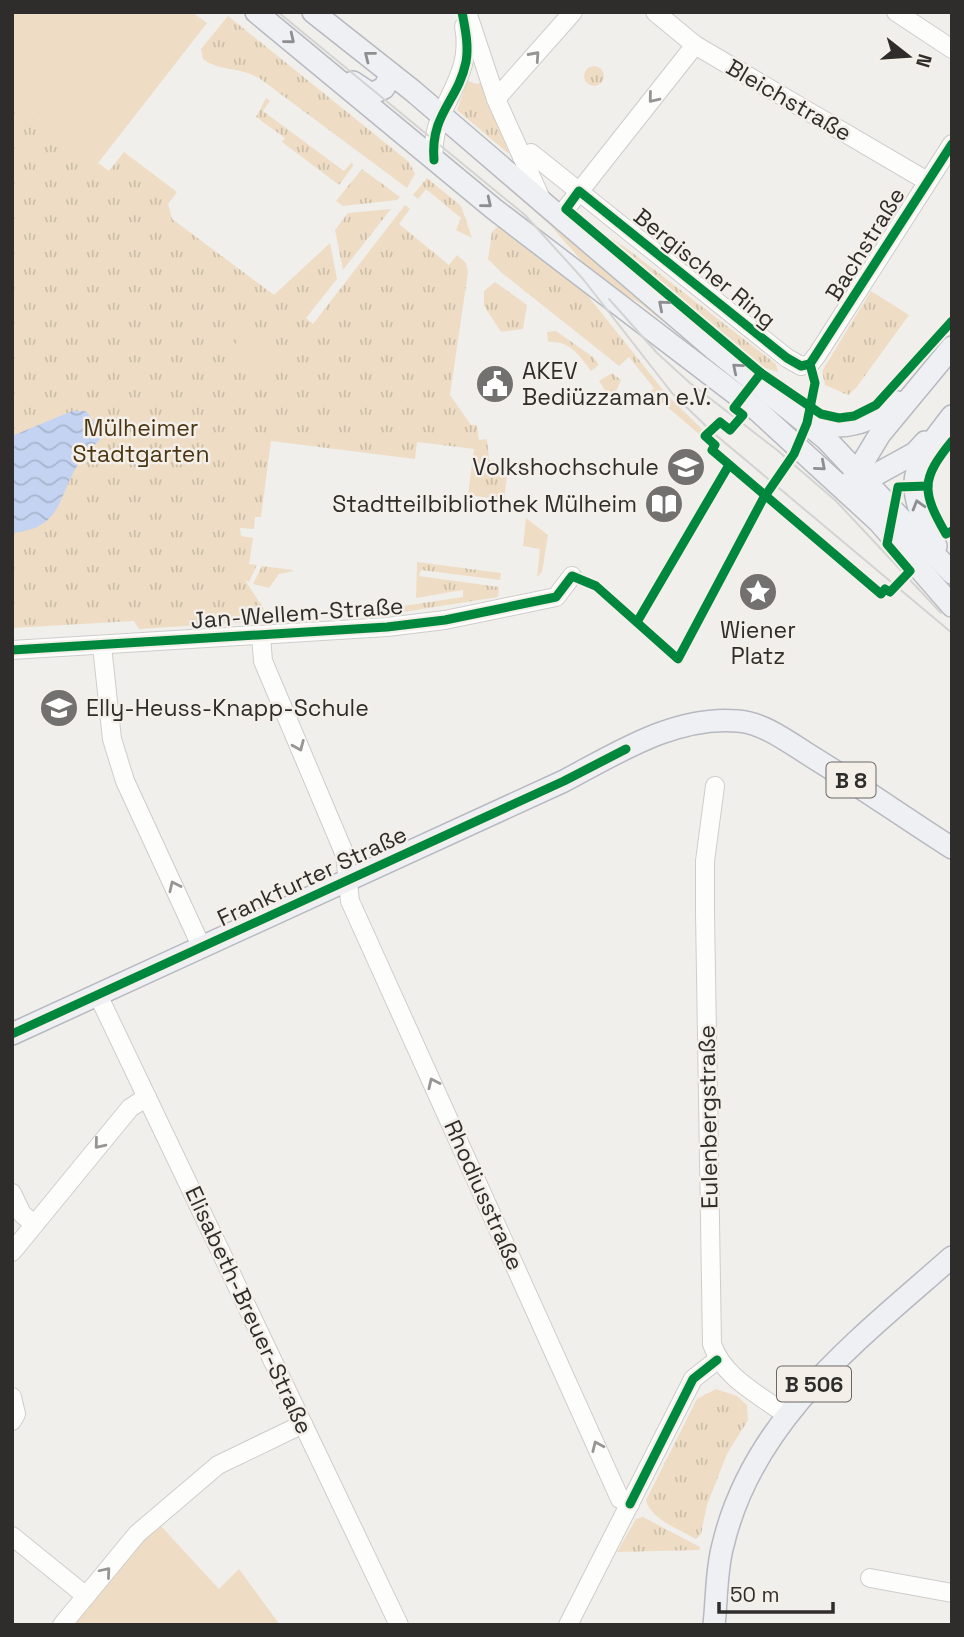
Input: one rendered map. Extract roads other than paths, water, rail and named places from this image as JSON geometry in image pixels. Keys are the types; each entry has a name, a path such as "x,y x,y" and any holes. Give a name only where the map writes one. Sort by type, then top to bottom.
{"main road":[{"path":"257,12 434,160 583,279 742,398 847,490 889,533 952,606"},
{"path":"313,12 413,91 715,350 799,416 862,475 949,570"},
{"path":"324,66 341,72 371,94 384,88 391,74"},
{"path":"847,490 862,475 914,389 952,347"},
{"path":"799,416 822,426 856,425 914,389 945,374 952,376"},
{"path":"862,475 915,453 952,415"},
{"path":"949,570 923,519 914,487 915,472 922,454 952,415"},
{"name":"Frankfurter Straße","path":"12,1034 655,736 698,723 737,721 753,724 899,810 952,848"},
{"name":"B 506","path":"714,1625 722,1545 757,1460 785,1414 839,1356 952,1257"}],"street":[{"path":"434,160 434,129 466,61 467,41 461,12"},
{"path":"467,12 496,99 542,201"},
{"path":"496,99 573,12"},
{"name":"Bleichstraße","path":"655,12 695,45 927,181"},
{"path":"896,12 952,50"},
{"path":"560,216 695,45"},
{"path":"413,91 432,94 447,88 460,77"},
{"name":"Bachstraße","path":"810,364 952,144"},
{"name":"Bergischer Ring","path":"522,158 531,153 787,358 801,366 810,364"},
{"name":"Jan-Wellem-Straße","path":"12,650 415,624 556,597 572,576"},
{"name":"Rhodiusstraße","path":"261,636 263,661 345,855 350,901 620,1499 630,1504"},
{"path":"102,646 112,739 125,781 202,947"},
{"name":"Eulenbergstraße","path":"715,786 705,861 705,913 712,1344 717,1360"},
{"name":"Elisabeth-Breuer-Straße","path":"98,995 399,1625"},
{"path":"12,1252 130,1108 147,1097"},
{"path":"12,1193 22,1214 34,1224"},
{"path":"568,1625 693,1379 717,1360 727,1372 785,1414"},
{"path":"12,1397 16,1415 12,1421"},
{"path":"62,1625 137,1534 218,1465 303,1424"},
{"path":"12,1536 86,1596"},
{"path":"870,1578 952,1593"}],"water":[{"path":"72,411 86,411 104,434 79,463 50,517 41,525 12,533 12,436"}],"tram line":[{"path":"278,12 525,215 583,279 672,393 711,431 952,633"},
{"path":"609,299 657,353 690,383 777,450 836,501 941,613"}],"place":[{"name":"AKEV Bediüzzaman e.V.","path":"495,384"},
{"name":"Volkshochschule","path":"686,467"},
{"name":"Stadtteilbibliothek Mülheim","path":"664,504"},
{"name":"Wiener Platz","path":"758,592"},
{"name":"Elly-Heuss-Knapp-Schule","path":"59,708"}],"park label":[{"name":"Mülheimer Stadtgarten","path":"141,441"}]}
